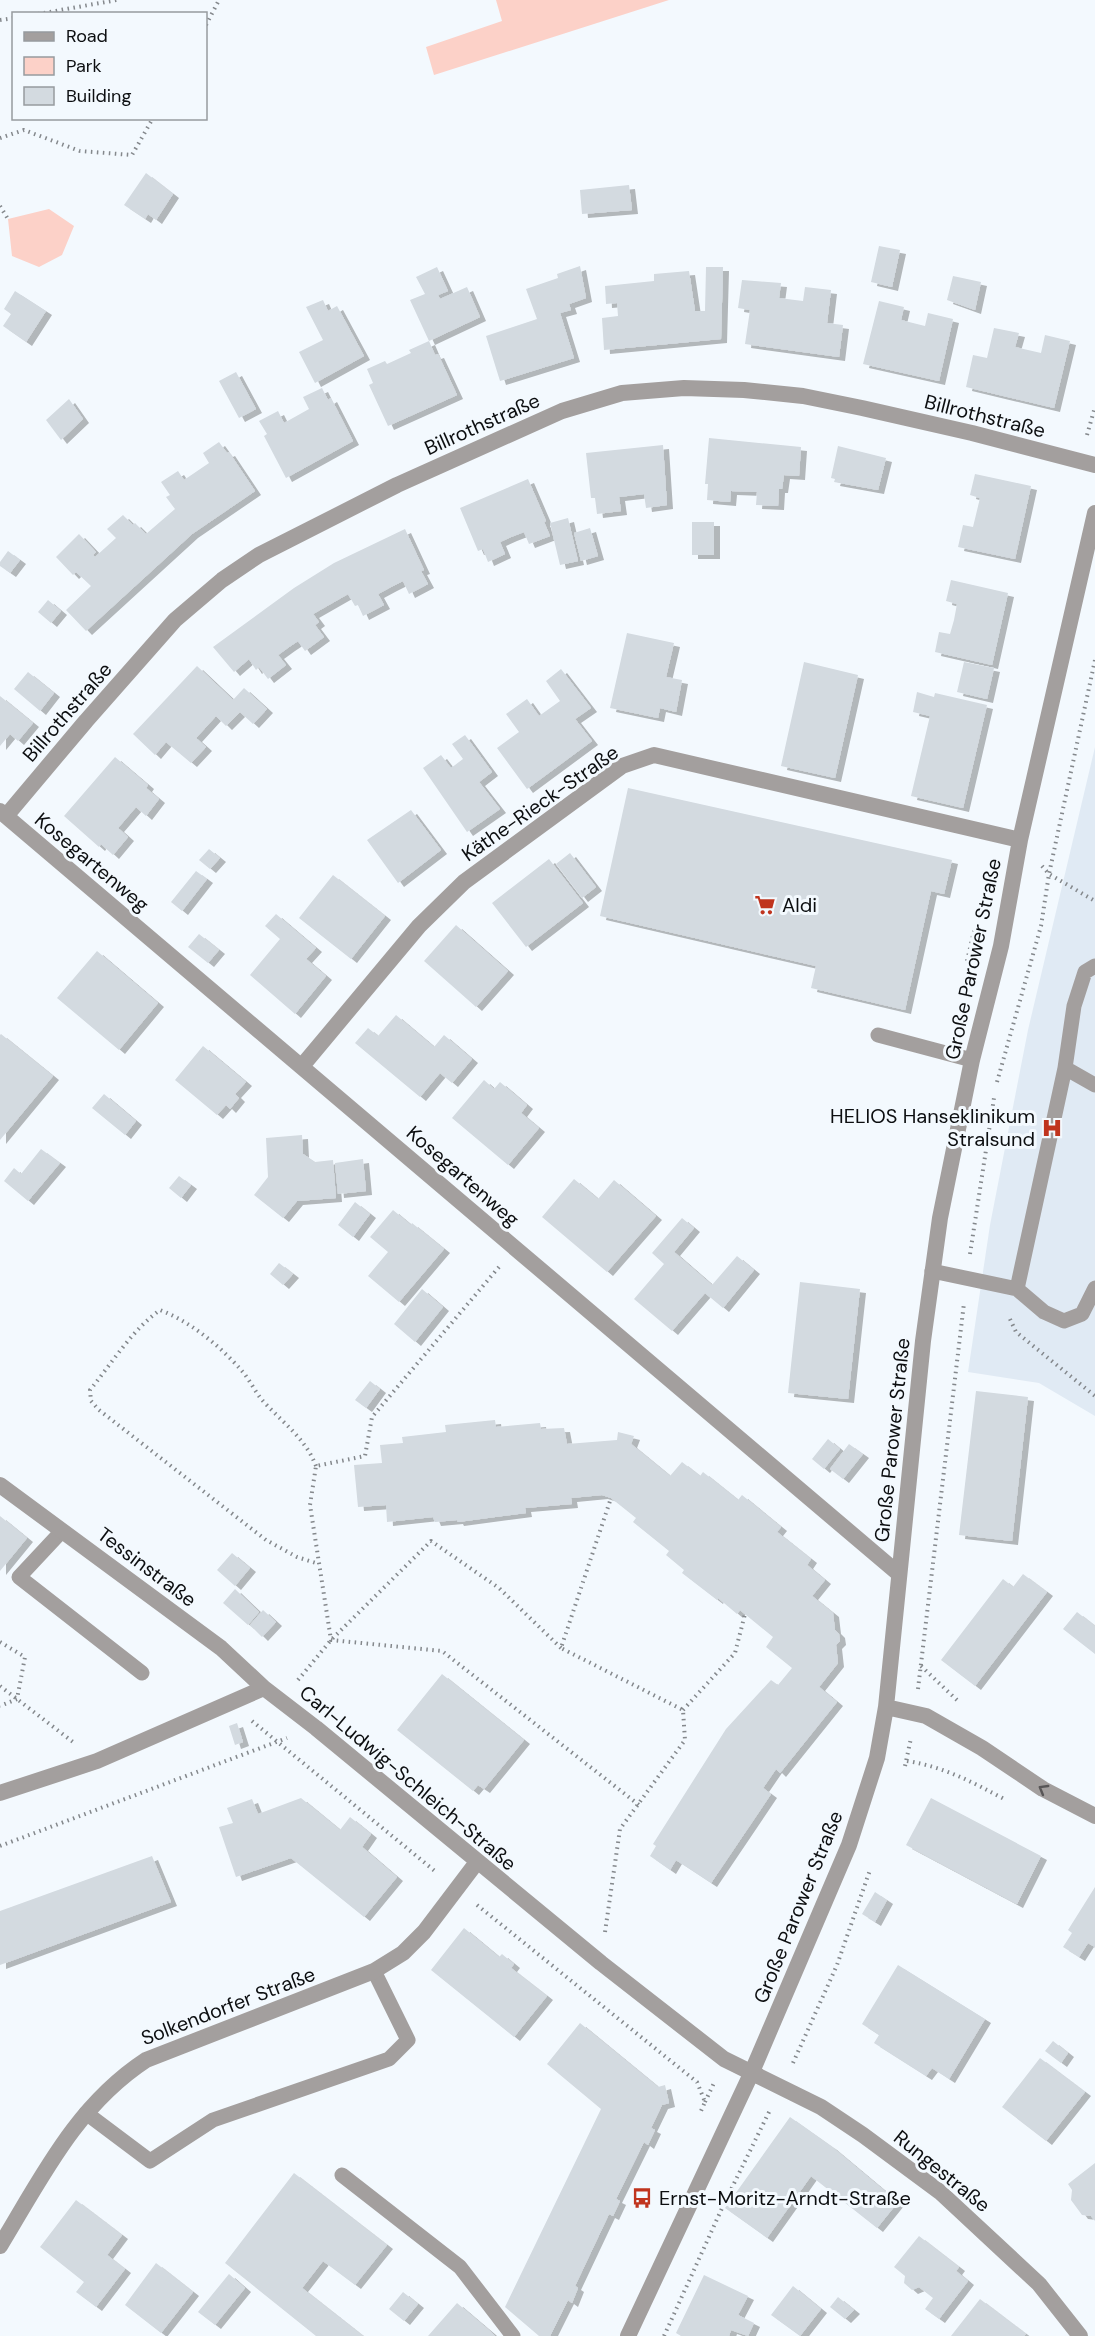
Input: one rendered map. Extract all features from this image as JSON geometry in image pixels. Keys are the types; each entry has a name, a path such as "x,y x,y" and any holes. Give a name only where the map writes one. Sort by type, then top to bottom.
{"street":[{"name":"Billrothstraße","path":"3,814 175,620 222,580 259,555 375,495 562,411 622,393 684,388 744,390 803,396 862,408 1095,465"},
{"name":"Große Parower Straße","path":"628,2336 751,2074 849,1845 877,1758 886,1707 898,1574 932,1271 972,1060 1001,946 1020,840 1095,513"},
{"name":"Käthe-Rieck-Straße","path":"302,1066 419,926 464,882 622,766 654,755 1020,840"},
{"name":"Kosegartenweg","path":"3,814 898,1574"},
{"name":"Tessinstraße","path":"0,1485 221,1648 264,1688"},
{"path":"0,1793 98,1761 264,1688"},
{"name":"Carl-Ludwig-Schleich-Straße","path":"264,1688 316,1728 601,1963 724,2059 751,2074"},
{"path":"886,1707 926,1716 1043,1789 1095,1816"},
{"name":"Solkendorfer Straße","path":"0,2246 66,2137 99,2097 128,2072 146,2060 374,1971 403,1953 424,1932 477,1862"},
{"name":"Rungestraße","path":"751,2074 821,2107 940,2192 1039,2284 1080,2336"}],"lane":[{"path":"1017,1289 1065,1068 1074,1006 1085,972 1095,966"},
{"path":"878,1035 972,1060"},
{"path":"1065,1068 1095,1085"},
{"path":"932,1271 1017,1289 1044,1312 1064,1321 1082,1314 1095,1288"},
{"path":"62,1531 19,1577 142,1673"},
{"path":"86,2114 150,2161 213,2120 389,2059 408,2040 374,1971"},
{"path":"342,2175 460,2267 513,2336"}],"path":[{"path":"49,12 117,0"},
{"path":"207,23 219,0"},
{"path":"0,138 24,130 80,151 132,155 152,120"},
{"path":"0,206 8,219"},
{"path":"996,1086 1041,926 1049,874 1095,660"},
{"path":"1020,840 1049,874 1095,901"},
{"path":"916,1713 963,1305 994,1098"},
{"path":"316,1466 365,1456 372,1417 515,1248"},
{"path":"963,1305 973,1307"},
{"path":"319,1564 297,1557 266,1540 99,1410 91,1401 90,1390 132,1336 148,1318 160,1310 179,1317 224,1353 244,1373 262,1400 310,1451 316,1466 309,1505 319,1564 331,1640"},
{"path":"1008,1315 1017,1332 1095,1396"},
{"path":"561,1648 611,1498"},
{"path":"281,1700 331,1640 431,1541 499,1588 561,1648 683,1710"},
{"path":"601,1963 620,1828 685,1740 683,1710 735,1653 745,1614"},
{"path":"331,1640 442,1651 639,1805"},
{"path":"0,1642 25,1658 17,1699"},
{"path":"0,1686 98,1761"},
{"path":"0,1706 17,1699"},
{"path":"231,1702 277,1742 697,2082 705,2102 700,2113"},
{"path":"0,1846 316,1728"},
{"path":"907,1761 953,1772 1012,1803"}],"shaded area":[{"name":"HELIOS Hanseklinikum Stralsund","path":"1095,747 1095,1416 1039,1383 968,1372 990,1225 1028,1030"}],"green space":[{"path":"496,0 669,0 434,75 426,47 502,21"},
{"path":"49,209 74,226 62,255 39,267 12,256 8,219"}],"building":[{"path":"146,173 173,194 156,220 148,214 145,219 124,205"},
{"path":"629,185 632,210 582,214 580,190"},
{"path":"879,246 900,250 892,287 871,282"},
{"path":"580,266 586,298 569,304 571,310 560,313 574,358 500,381 486,336 537,319 526,289 558,278 557,274"},
{"path":"437,267 448,291 438,295 440,299 467,287 480,317 429,341 410,300 425,294 416,277"},
{"path":"706,267 723,267 721,339 604,350 602,318 618,316 617,303 606,304 605,286 654,281 654,274 689,271 695,311 705,311"},
{"path":"953,276 981,282 975,310 947,300"},
{"path":"742,280 781,283 779,298 803,301 805,287 831,290 827,323 843,325 839,357 745,344 750,310 738,308"},
{"path":"15,291 46,311 26,342 3,326 11,314 4,309"},
{"path":"323,300 328,311 337,306 364,356 315,383 299,352 323,340 306,307"},
{"path":"879,301 904,307 901,320 925,326 928,313 953,319 939,381 863,364"},
{"path":"994,328 1019,333 1015,347 1041,353 1045,335 1070,341 1054,408 966,387 973,355 987,358"},
{"path":"429,341 435,355 438,354 457,395 388,426 369,385 373,383 367,369 385,361 387,364 411,353 409,350"},
{"path":"236,372 256,409 239,418 219,381"},
{"path":"322,388 328,400 331,398 353,441 286,478 264,436 267,434 259,421 278,411 284,423 309,409 303,397"},
{"path":"69,399 83,419 61,440 46,420"},
{"path":"709,438 801,447 799,476 784,475 782,489 779,489 778,506 756,505 757,492 731,491 730,502 707,500 708,484 705,484"},
{"path":"219,442 227,453 229,452 255,491 192,534 86,631 66,610 91,586 76,572 73,575 56,557 79,534 96,552 93,555 95,557 116,538 107,529 123,515 146,534 175,509 166,497 170,495 161,482 178,471 184,480 209,463 203,453"},
{"path":"663,445 667,505 646,508 644,494 619,497 621,511 597,514 595,498 591,498 586,453"},
{"path":"838,446 886,458 878,490 834,482 835,479 831,478"},
{"path":"975,474 1031,486 1015,559 958,547 963,525 973,527 980,498 970,495"},
{"path":"528,479 550,536 529,544 524,532 511,537 500,542 505,554 488,562 483,549 478,551 460,508"},
{"path":"568,518 578,561 560,565 550,523"},
{"path":"692,522 714,522 714,555 692,555"},
{"path":"590,528 598,556 581,561 574,533"},
{"path":"405,529 428,584 409,594 403,581 378,594 384,605 363,616 358,605 355,606 348,594 313,614 319,622 315,625 324,637 305,651 298,641 278,655 286,665 268,679 259,667 256,670 249,659 234,672 213,647 294,588 334,563"},
{"path":"8,551 20,560 10,573 0,566 0,562"},
{"path":"951,580 1008,593 992,665 935,652 939,632 950,634 954,620 957,604 946,601"},
{"path":"48,600 61,611 51,623 38,612"},
{"path":"627,633 674,643 666,677 682,680 676,712 660,708 658,718 610,708"},
{"path":"804,662 858,675 835,778 781,766"},
{"path":"964,662 994,668 987,699 957,692"},
{"path":"197,666 233,700 244,688 267,709 253,724 240,712 226,726 216,716 196,738 206,747 191,763 166,742 155,755 133,734"},
{"path":"561,669 591,708 575,719 592,741 527,789 497,748 519,732 506,714 527,699 539,716 560,701 546,681"},
{"path":"28,672 54,693 40,711 14,689"},
{"path":"917,692 934,697 935,693 987,705 963,808 911,796 930,716 913,712"},
{"path":"0,696 33,723 18,741 10,734 0,746"},
{"path":"465,735 492,772 479,782 500,809 467,832 423,768 441,755 451,768 463,759 452,744"},
{"path":"115,757 148,785 146,788 159,799 146,816 136,807 118,828 128,837 113,855 101,844 99,847 64,816"},
{"name":"Aldi","path":"628,788 952,860 944,894 931,891 905,1010 811,988 816,966 600,916"},
{"path":"411,810 441,850 398,883 367,840"},
{"path":"209,849 220,858 210,869 199,860"},
{"path":"570,853 596,887 582,898 556,864"},
{"path":"549,859 583,903 526,947 492,903"},
{"path":"196,871 207,879 182,911 171,902"},
{"path":"333,875 385,916 351,959 299,918"},
{"path":"276,914 316,948 306,959 326,976 295,1014 250,975 280,939 265,926"},
{"path":"456,925 508,971 476,1007 424,961"},
{"path":"199,934 219,950 208,963 188,947"},
{"path":"97,951 158,1003 119,1050 57,998"},
{"path":"396,1015 434,1047 444,1035 472,1059 452,1083 440,1073 420,1097 355,1043 368,1028 378,1036"},
{"path":"0,1035 53,1076 0,1140"},
{"path":"203,1046 246,1082 235,1094 239,1098 230,1109 226,1105 217,1115 175,1080"},
{"path":"484,1080 494,1089 500,1082 527,1105 521,1113 539,1128 508,1165 452,1118"},
{"path":"104,1094 136,1121 125,1135 92,1108"},
{"path":"302,1135 303,1154 315,1162 333,1160 336,1198 297,1201 283,1218 254,1195 268,1177 266,1138"},
{"path":"41,1149 60,1163 28,1201 4,1181 14,1168 21,1174"},
{"path":"363,1159 366,1191 338,1194 335,1163"},
{"path":"179,1176 191,1185 181,1198 169,1188"},
{"path":"574,1179 598,1199 614,1180 656,1216 607,1272 542,1217"},
{"path":"355,1202 370,1214 353,1237 338,1225"},
{"path":"393,1210 444,1249 399,1302 368,1276 388,1252 370,1237"},
{"path":"682,1218 694,1228 674,1252 712,1285 737,1256 754,1270 723,1308 705,1293 672,1331 634,1299 664,1264 652,1253"},
{"path":"279,1263 293,1274 283,1285 270,1274"},
{"path":"800,1282 860,1289 848,1399 788,1393"},
{"path":"422,1289 443,1307 415,1342 394,1324"},
{"path":"370,1381 380,1389 366,1408 355,1400"},
{"path":"976,1391 1028,1397 1012,1541 959,1535"},
{"path":"495,1420 496,1427 540,1423 541,1429 564,1428 567,1444 617,1440 618,1432 634,1436 631,1444 670,1476 682,1462 700,1476 703,1472 738,1500 742,1495 781,1527 777,1532 811,1559 807,1565 825,1580 812,1596 833,1613 835,1630 839,1634 840,1641 836,1645 838,1663 819,1687 837,1702 780,1773 776,1769 763,1788 771,1794 711,1883 676,1860 670,1870 650,1856 656,1846 653,1844 726,1729 771,1680 778,1685 792,1668 766,1647 773,1637 740,1610 737,1614 682,1573 684,1570 666,1555 669,1551 633,1522 636,1518 611,1498 602,1495 571,1498 572,1504 525,1508 526,1513 458,1522 457,1520 435,1522 433,1517 387,1522 386,1505 358,1507 354,1465 382,1463 380,1445 403,1443 402,1437 446,1432 445,1425"},
{"path":"828,1439 840,1449 824,1469 812,1459"},
{"path":"849,1444 863,1454 843,1479 830,1469"},
{"path":"0,1516 27,1538 0,1571"},
{"path":"232,1553 250,1568 235,1586 217,1570"},
{"path":"1023,1574 1047,1592 975,1686 941,1660 1003,1579 1013,1587"},
{"path":"235,1589 259,1612 248,1625 223,1603"},
{"path":"263,1610 276,1622 262,1637 250,1625"},
{"path":"1077,1612 1095,1626 1095,1654 1063,1629"},
{"path":"442,1674 524,1740 484,1789 478,1785 473,1791 397,1730"},
{"path":"237,1723 243,1742 235,1745 229,1726"},
{"path":"301,1798 340,1830 350,1817 371,1834 362,1847 397,1877 364,1917 291,1858 236,1877 219,1827 233,1823 227,1808 252,1799 258,1814"},
{"path":"931,1798 1041,1856 1017,1904 906,1845"},
{"path":"152,1856 171,1902 0,1965 0,1911"},
{"path":"1095,1887 1095,1947 1088,1943 1079,1957 1063,1947 1072,1933 1068,1930"},
{"path":"875,1892 887,1900 875,1922 862,1914"},
{"path":"464,1928 499,1957 502,1954 514,1964 511,1968 547,1996 514,2037 431,1970"},
{"path":"898,1965 985,2019 949,2079 932,2068 926,2076 874,2043 879,2035 862,2024"},
{"path":"580,2023 658,2087 665,2085 669,2103 662,2105 651,2128 655,2130 648,2145 644,2142 616,2199 620,2201 613,2216 609,2214 575,2286 578,2288 572,2303 568,2300 550,2336 539,2336 505,2307 601,2109 547,2064"},
{"path":"1053,2041 1068,2053 1061,2063 1045,2051"},
{"path":"1040,2058 1085,2092 1046,2141 1002,2107"},
{"path":"790,2117 831,2146 898,2202 877,2228 811,2176 767,2238 725,2208"},
{"path":"1095,2163 1095,2221 1091,2216 1082,2215 1071,2200 1072,2190 1068,2184"},
{"path":"294,2173 387,2245 355,2285 323,2261 302,2288 363,2336 316,2336 225,2263"},
{"path":"76,2200 122,2235 107,2255 125,2269 96,2307 76,2292 84,2282 40,2247"},
{"path":"919,2236 959,2267 956,2271 968,2281 939,2319 925,2309 933,2298 919,2287 912,2290 904,2283 905,2276 894,2267"},
{"path":"156,2263 193,2292 161,2333 125,2305"},
{"path":"229,2274 245,2288 215,2325 198,2312"},
{"path":"704,2275 748,2296 738,2315 754,2323 748,2336 731,2330 729,2336 681,2336 676,2333"},
{"path":"793,2286 821,2309 800,2336 771,2315"},
{"path":"403,2292 418,2304 404,2321 389,2309"},
{"path":"838,2297 854,2310 845,2319 830,2307"},
{"path":"980,2299 1026,2334 1024,2336 951,2336"},
{"path":"457,2303 490,2331 495,2336 428,2336"}],"place":[{"name":"Aldi","path":"765,905"},
{"name":"HELIOS Hanseklinikum Stralsund","path":"1052,1128"},
{"name":"Ernst-Moritz-Arndt-Straße","path":"642,2198"}]}
